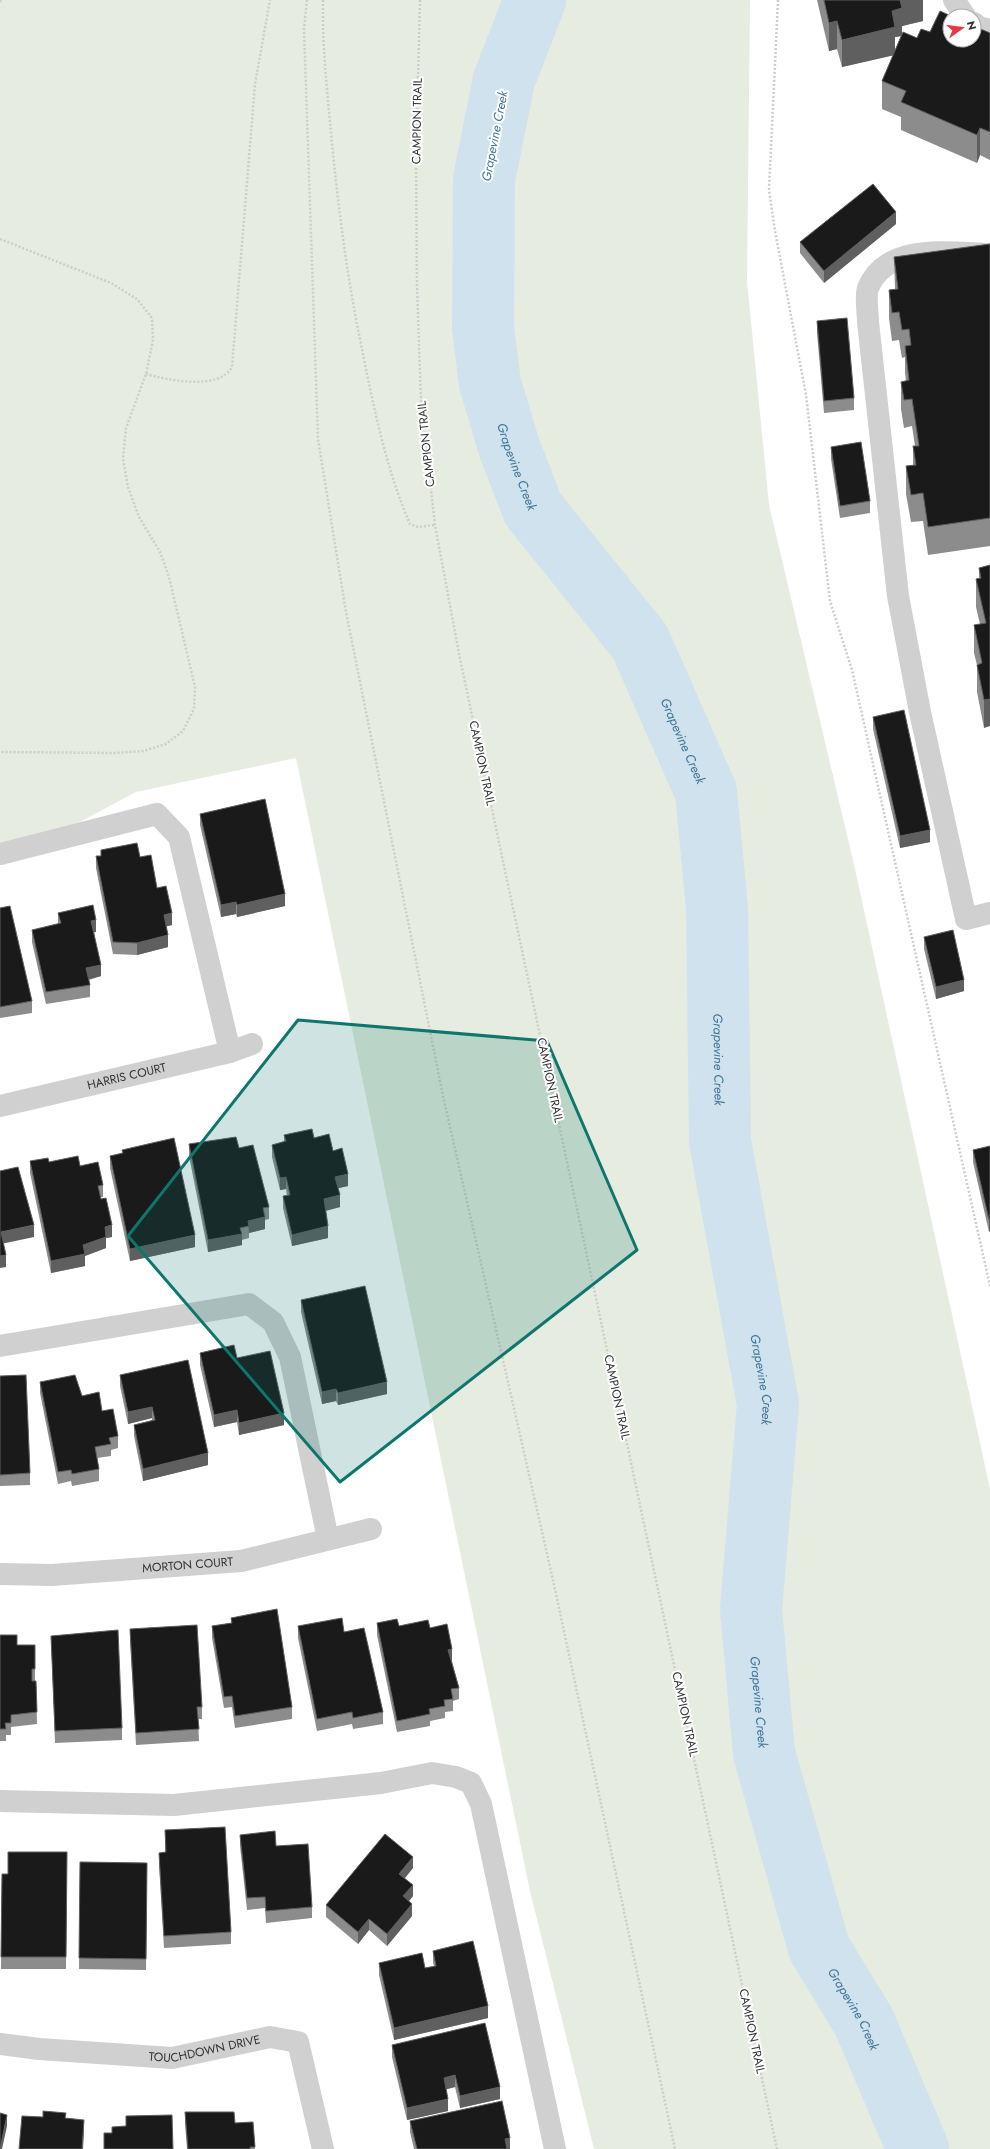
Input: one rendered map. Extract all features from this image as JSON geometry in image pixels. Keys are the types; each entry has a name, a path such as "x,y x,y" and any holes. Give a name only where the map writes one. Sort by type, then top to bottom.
{"street":[{"path":"990,254 923,253 897,258 879,271 868,289 868,322 898,596 920,712 966,919 990,913"},
{"path":"0,854 157,814 179,838 230,1052"},
{"name":"HARRIS COURT","path":"0,1106 230,1052 252,1044"},
{"path":"0,1346 249,1304 273,1322 290,1357 328,1539"},
{"name":"MORTON COURT","path":"0,1574 52,1575 241,1561 371,1528"},
{"path":"0,1801 174,1805 382,1783 432,1773 456,1777 471,1783 481,1804 555,2149"},
{"name":"TOUCHDOWN DRIVE","path":"0,2044 39,2049 172,2058 270,2037 298,2042 323,2149"}],"path":[{"path":"146,374 165,380 185,382 219,380 228,374 232,367 254,84 270,0"},
{"path":"307,0 304,29 318,439 346,612 443,1096 551,1572 675,2149"},
{"path":"323,0 326,81 337,197 350,293 369,386 386,453 410,524 418,527 435,524"},
{"name":"CAMPION TRAIL","path":"420,0 416,159 417,286 421,402 435,524 460,659 777,2149"},
{"path":"778,0 769,190 775,231 806,395 830,601 852,670 990,1286"},
{"path":"0,239 110,283 138,299 152,318 153,340 146,374 126,428 124,459 127,480 139,518 160,552 169,577 195,687 194,709 183,731 166,744 142,751 115,753 0,752"}],"highlighted area":[{"path":"298,1020 547,1041 637,1250 340,1482 128,1236"}],"shaded area":[{"path":"0,0 750,0 747,281 769,505 855,869 990,1489 990,2149 594,2149 530,1891 296,758 136,792 46,840 0,850"}],"building":[{"path":"824,0 900,0 902,8 892,11 895,27 842,40 837,21 829,23"},
{"path":"940,11 942,12 942,48 982,48 982,30 990,33 990,132 980,128 977,135 901,102 906,91 882,81 903,32 917,38 921,29 930,32"},
{"path":"873,184 896,212 824,271 800,242"},
{"path":"990,244 990,518 928,527 923,493 911,495 906,466 916,465 913,446 919,446 912,399 904,400 901,382 909,380 905,346 911,345 909,329 902,330 899,312 892,313 889,290 898,289 894,257"},
{"path":"847,318 854,398 824,401 817,321"},
{"path":"861,442 870,501 840,506 831,447"},
{"path":"990,565 990,699 984,700 977,665 982,663 974,625 986,623 976,579 981,578 979,568"},
{"path":"904,710 930,830 900,836 873,717"},
{"path":"265,799 285,894 237,905 236,902 221,905 200,814"},
{"path":"137,843 140,857 151,855 157,888 166,886 172,913 164,915 168,935 137,943 113,942 96,856 101,856 101,850"},
{"path":"93,905 96,920 91,921 101,965 86,968 90,985 46,992 32,930 61,923 58,913"},
{"path":"10,906 32,1001 0,1007 0,908"},
{"path":"953,930 964,980 936,987 924,937"},
{"path":"312,1129 314,1138 329,1134 333,1151 342,1148 348,1174 335,1177 340,1195 324,1199 328,1226 292,1235 283,1196 290,1195 286,1177 280,1178 272,1145 286,1141 284,1135"},
{"path":"236,1137 239,1148 253,1145 269,1207 263,1208 265,1217 248,1221 249,1226 240,1228 242,1234 208,1240 189,1144"},
{"path":"174,1138 195,1235 130,1249 110,1156 123,1153 122,1150"},
{"path":"990,1146 990,1220 989,1220 973,1150"},
{"path":"78,1156 80,1166 98,1162 103,1185 98,1186 101,1199 106,1198 112,1225 105,1227 106,1237 83,1245 85,1254 51,1261 30,1161 48,1158 49,1162"},
{"path":"18,1167 34,1225 1,1232 6,1255 0,1256 0,1171"},
{"path":"365,1286 387,1382 338,1393 336,1389 322,1392 301,1300"},
{"path":"234,1345 237,1358 270,1351 284,1413 239,1423 237,1410 214,1415 200,1353"},
{"path":"188,1360 208,1453 143,1469 134,1425 155,1420 152,1407 128,1412 120,1375"},
{"path":"26,1375 30,1473 0,1475 0,1376"},
{"path":"75,1375 82,1396 99,1392 102,1411 113,1409 118,1436 109,1438 111,1444 95,1447 99,1469 72,1474 71,1470 58,1472 40,1382"},
{"path":"277,1609 292,1707 235,1716 232,1696 224,1697 212,1626 232,1623 231,1618"},
{"path":"342,1618 344,1632 364,1628 383,1712 353,1718 352,1712 317,1719 298,1626"},
{"path":"397,1619 399,1626 428,1620 430,1628 447,1624 452,1649 448,1650 459,1688 451,1689 453,1699 444,1700 445,1706 429,1709 430,1714 397,1721 377,1623"},
{"path":"197,1625 202,1707 197,1707 199,1729 136,1733 130,1629"},
{"path":"118,1630 122,1728 55,1731 51,1636"},
{"path":"0,1635 17,1635 17,1645 35,1645 35,1669 32,1669 32,1681 36,1681 37,1712 11,1715 11,1723 5,1723 6,1729 0,1729"},
{"path":"225,1827 231,1932 164,1936 159,1853 166,1852 165,1830"},
{"path":"275,1831 276,1846 308,1844 312,1907 266,1911 265,1897 247,1898 240,1835"},
{"path":"385,1834 413,1857 399,1874 413,1885 403,1896 412,1904 387,1934 369,1919 358,1932 326,1905"},
{"path":"8,1852 67,1852 66,1957 1,1957 2,1874 8,1874"},
{"path":"80,1862 147,1863 146,1959 79,1958"},
{"path":"473,1941 488,2006 394,2028 379,1963 422,1953 425,1968 436,1966 433,1951"},
{"path":"485,2023 500,2087 460,2096 455,2075 444,2078 448,2099 407,2108 392,2045"},
{"path":"502,2101 510,2138 505,2139 507,2149 417,2149 410,2121"},
{"path":"43,2111 66,2113 65,2118 84,2120 82,2149 19,2149 22,2116 43,2117"},
{"path":"185,2112 234,2112 235,2123 253,2122 255,2147 250,2147 250,2149 188,2149"},
{"path":"0,2113 7,2115 0,2149"},
{"path":"172,2115 173,2149 104,2149 104,2133 112,2133 112,2127 126,2126 126,2116"}],"waterway":[{"name":"Grapevine Creek","path":"535,0 504,80 484,179 483,328 490,383 509,447 533,509 640,642 706,792 717,908 720,1141 768,1404 751,1609 764,1753 819,1948 864,2022 918,2149"}]}
